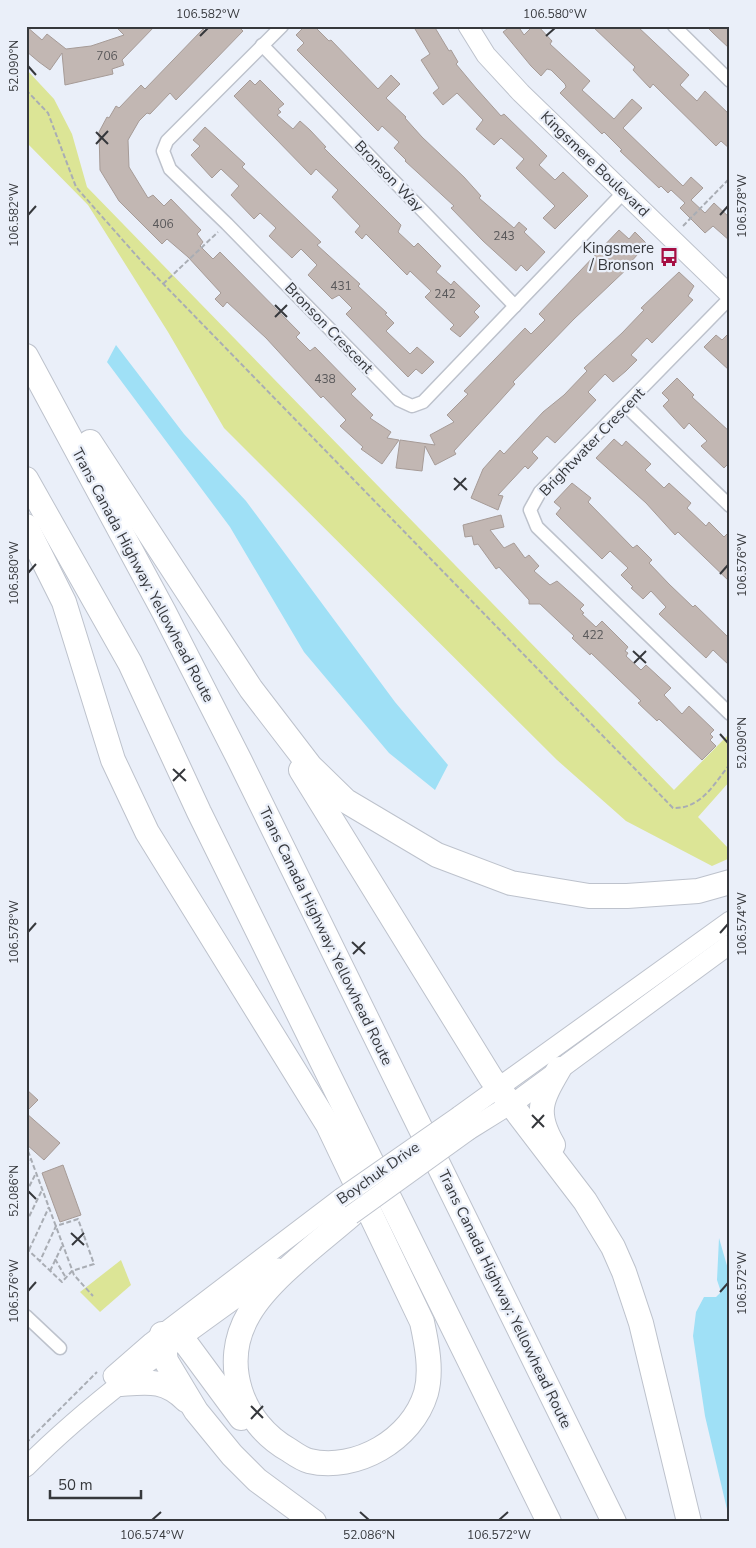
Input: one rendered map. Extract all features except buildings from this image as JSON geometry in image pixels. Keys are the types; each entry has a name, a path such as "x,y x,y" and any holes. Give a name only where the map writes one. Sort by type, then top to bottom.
{"highway":[{"path":"26,347 251,689 505,1096 585,1201"},
{"name":"Trans Canada Highway: Yellowhead Route","path":"26,356 155,595 235,752 614,1522"},
{"path":"26,479 130,663 200,812 549,1522"},
{"path":"26,526 64,602 113,760 148,832 328,1125 422,1322 428,1348 426,1392 419,1410 407,1425 393,1439 373,1453 338,1463 307,1461 281,1456 263,1443 247,1427 169,1340"},
{"path":"251,689 310,766 346,801 437,855 474,871 511,883 588,896 664,895 698,891 730,882"},
{"path":"559,1069 548,1087 540,1108 542,1121 545,1131 613,1247 634,1301 689,1522"},
{"path":"307,1461 269,1437 243,1402 237,1384 235,1358 239,1336 248,1315 261,1297 346,1206"},
{"path":"169,1340 166,1361 172,1374 196,1411"},
{"path":"121,1384 154,1381 178,1392 232,1455 257,1480 314,1522"}],"main road":[{"name":"Kingsmere Boulevard","path":"468,26 486,54 521,94 730,295"},
{"name":"Boychuk Drive","path":"26,1467 169,1340 346,1206 505,1096 730,921"},
{"name":"Boychuk Drive","path":"505,1096 559,1069 730,944"},
{"name":"Boychuk Drive","path":"46,1448 76,1412 114,1374 169,1340"}],"street":[{"name":"Bronson Crescent","path":"282,26 167,141 164,151 170,169 227,224 399,400 412,406 423,402 624,192"},
{"path":"674,26 730,81"},
{"name":"Bronson Way","path":"262,45 515,306"},
{"name":"Brightwater Crescent","path":"730,298 540,492 530,510 537,527 730,714"},
{"path":"626,406 730,506"},
{"path":"26,1316 60,1348"}],"path":[{"path":"26,90 48,113 76,187 163,284 673,808 687,808 706,794 730,764"},
{"path":"680,228 730,178"},
{"path":"163,284 219,231"},
{"path":"30,1147 27,1152 72,1271 93,1296"},
{"path":"26,1167 30,1159"},
{"path":"26,1193 36,1173"},
{"path":"26,1223 42,1190"},
{"path":"29,1250 49,1208"},
{"path":"26,1248 62,1282 72,1271 94,1264 78,1219 56,1226 40,1261"},
{"path":"50,1271 62,1244"},
{"path":"56,1259 66,1278"}],"green space":[{"path":"26,69 54,99 72,134 87,187 674,790 728,735 730,738 730,781 698,817 730,850 730,858 712,866 626,821 557,760 224,428 168,332 88,205 26,142"},
{"path":"121,1260 131,1285 100,1312 80,1292"}],"water":[{"path":"116,345 184,434 246,501 395,702 448,765 435,790 389,753 304,652 230,527 107,362"},
{"path":"719,1238 730,1276 730,1522 705,1416 693,1336 696,1312 704,1297 716,1297 721,1292 717,1280"}],"place":[{"name":"Kingsmere / Bronson","path":"669,257"}]}
